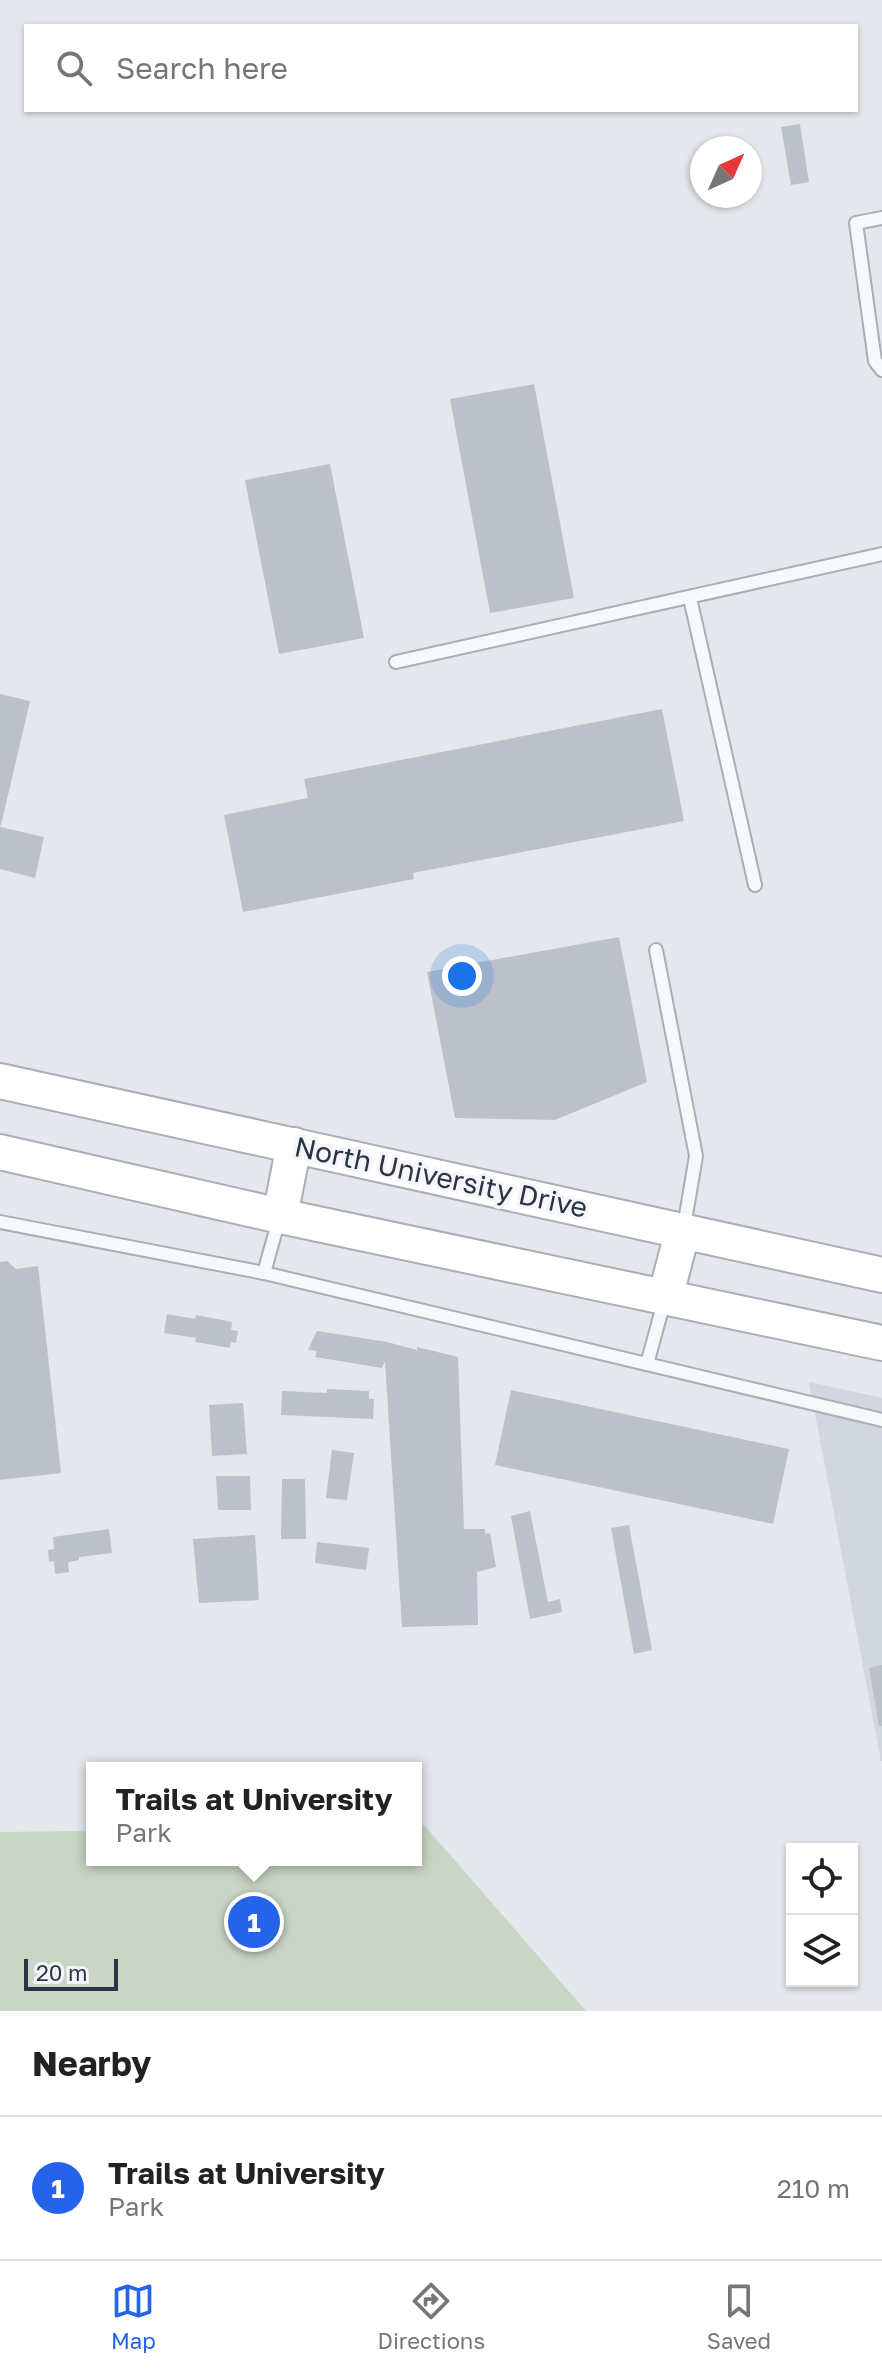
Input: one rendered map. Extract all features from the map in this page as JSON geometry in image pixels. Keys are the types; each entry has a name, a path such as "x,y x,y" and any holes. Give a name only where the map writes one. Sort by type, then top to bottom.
{"main road":[{"name":"North University Drive","path":"0,1081 882,1275"},
{"path":"280,1216 294,1145"},
{"path":"0,1152 280,1216 882,1343"},
{"path":"665,1298 683,1230"}],"lane":[{"path":"882,218 856,223 875,361 882,370"},
{"path":"396,662 882,554"},
{"path":"690,598 755,885"},
{"path":"656,950 696,1156 683,1230"},
{"path":"264,1273 280,1216"},
{"path":"0,1222 264,1273 882,1420"},
{"path":"647,1364 665,1298"}],"shaded area":[{"path":"809,1382 882,1398 882,1761 881,1761"}],"green space":[{"path":"424,1825 586,2011 0,2011 0,1832 86,1831 86,1866 422,1866"}],"building":[{"path":"800,124 809,182 791,185 781,127"},
{"path":"534,384 574,598 490,613 450,399"},
{"path":"330,464 364,638 279,654 245,480"},
{"path":"0,694 30,701 1,825 0,825"},
{"path":"662,709 684,821 413,873 414,879 243,912 224,815 308,798 304,779"},
{"path":"0,827 44,837 35,878 0,869"},
{"path":"619,937 647,1082 555,1120 455,1118 427,972"},
{"path":"7,1261 16,1269 38,1266 61,1473 0,1480 0,1262"},
{"path":"167,1314 195,1319 196,1315 232,1322 231,1330 238,1331 236,1343 231,1342 230,1348 164,1333"},
{"path":"317,1331 458,1357 464,1529 485,1529 485,1534 490,1533 496,1567 477,1572 478,1625 402,1627 385,1361 382,1368 315,1357 317,1351 308,1350"},
{"path":"327,1389 369,1391 369,1399 374,1399 373,1419 281,1415 282,1391 327,1393"},
{"path":"511,1390 789,1449 773,1524 495,1465"},
{"path":"243,1403 247,1454 212,1456 209,1405"},
{"path":"332,1450 354,1453 347,1500 326,1498"},
{"path":"216,1476 250,1476 251,1510 218,1510"},
{"path":"282,1479 305,1479 306,1539 281,1539"},
{"path":"530,1511 548,1602 560,1599 562,1612 530,1619 511,1516"},
{"path":"629,1525 652,1650 634,1654 611,1528"},
{"path":"109,1529 112,1553 79,1557 79,1560 68,1562 69,1572 55,1574 54,1561 49,1562 48,1550 54,1549 53,1537"},
{"path":"255,1535 259,1600 199,1603 193,1539"},
{"path":"317,1542 369,1548 366,1570 315,1563"},
{"path":"882,1665 882,1726 879,1726 869,1668"}],"place":[{"name":"Trails at University","path":"254,1922"}]}
